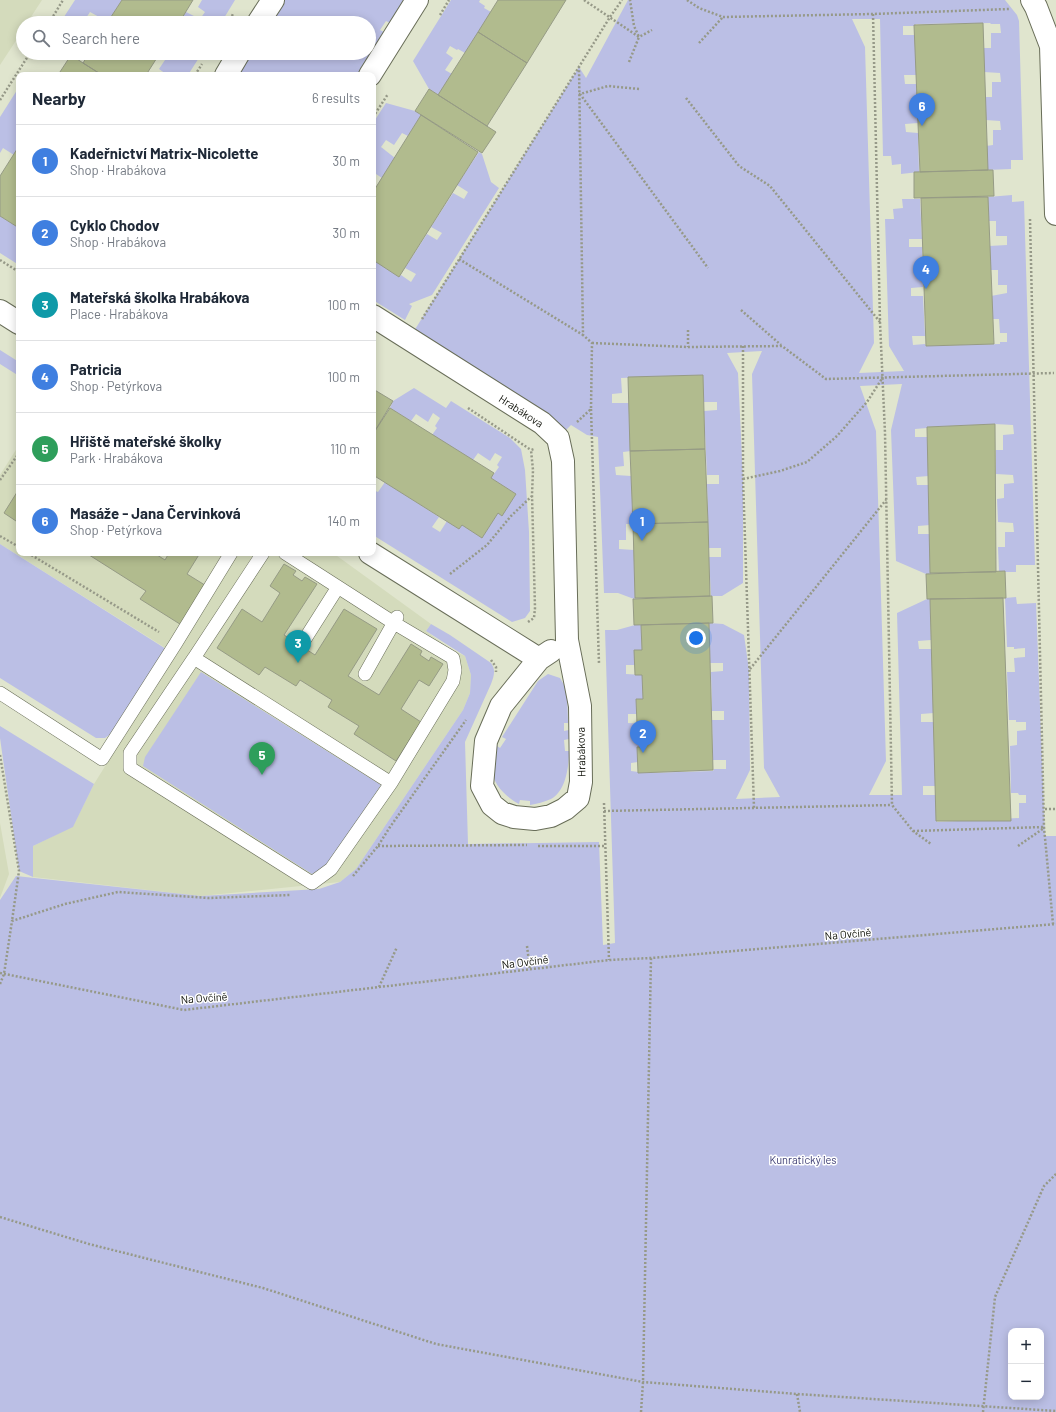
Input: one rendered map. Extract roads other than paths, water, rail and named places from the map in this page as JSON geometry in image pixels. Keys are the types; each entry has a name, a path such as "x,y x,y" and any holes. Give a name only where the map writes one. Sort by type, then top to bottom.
{"street":[{"path":"263,16 273,0"},
{"path":"372,72 417,0"},
{"path":"1032,0 1054,42 1056,214"},
{"path":"228,72 235,60"},
{"path":"0,311 16,321"},
{"name":"Hrabákova","path":"376,318 542,423 558,438 563,461 566,640 580,706 581,782 578,798 565,809 551,816 535,819 514,817 502,812 492,805 482,786 486,741 501,706 540,659 566,640"},
{"path":"375,556 540,659"}],"lane":[{"path":"0,693 102,759 229,556"},
{"path":"261,556 130,753 130,768 312,883 331,869 391,783 453,681 455,670 453,658 396,619 338,587 290,556"},
{"path":"305,639 338,587"},
{"path":"364,674 396,619"},
{"path":"194,658 391,783"}],"place":[{"name":"Masáže - Jana Červinková","path":"922,126"},
{"name":"Patricia","path":"926,289"},
{"name":"Kadeřnictví Matrix-Nicolette","path":"642,541"},
{"name":"Mateřská školka Hrabákova","path":"298,663"},
{"name":"Cyklo Chodov","path":"643,753"},
{"name":"Hřiště mateřské školky","path":"262,775"}],"park label":[{"name":"Kunratický les","path":"803,1160"}]}
